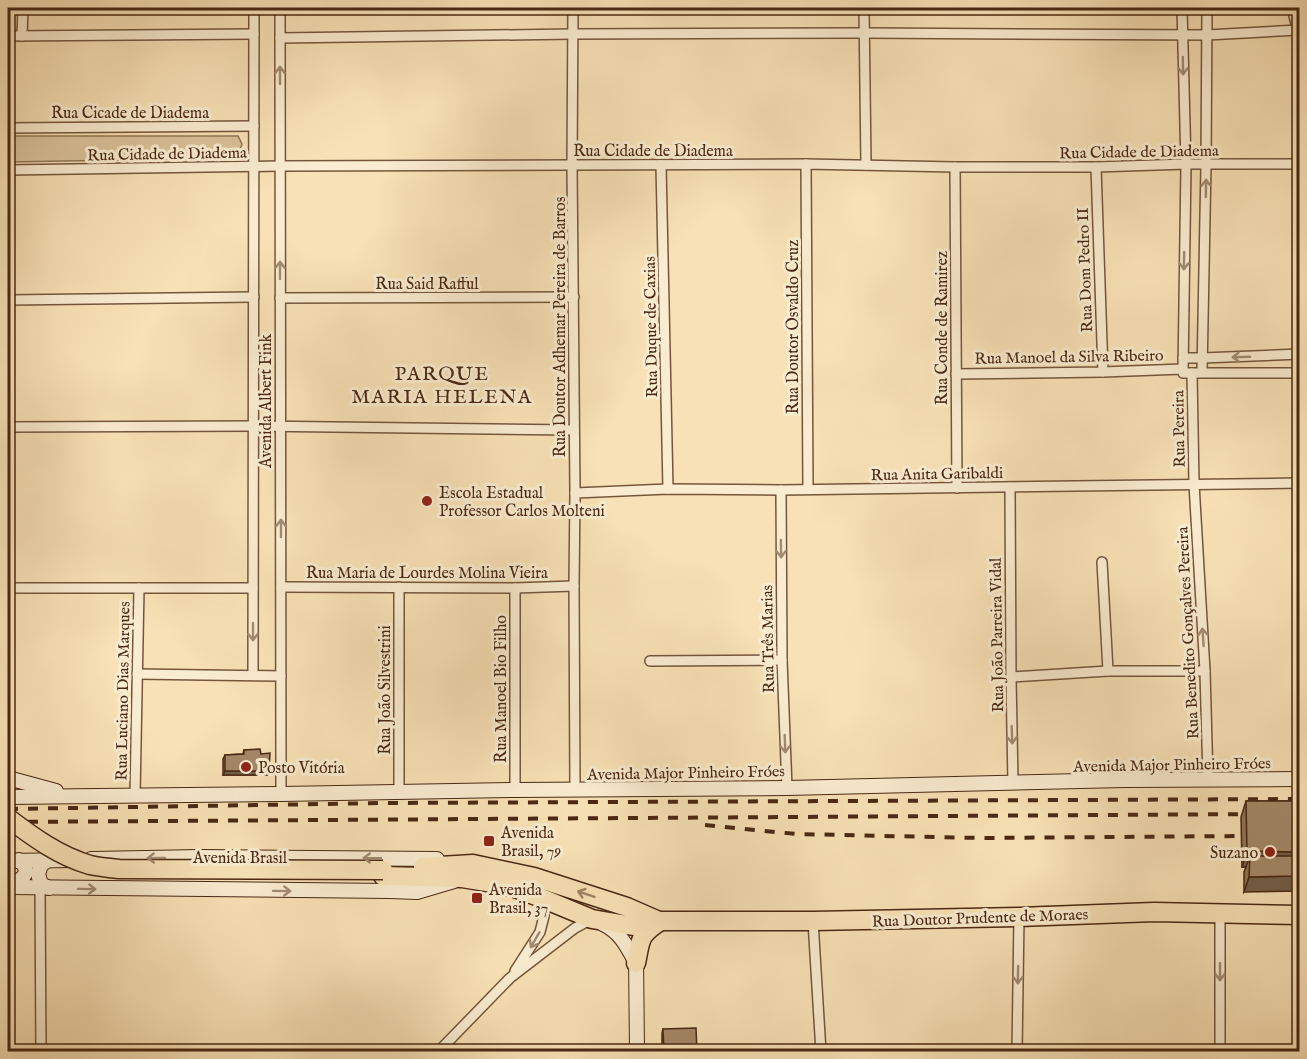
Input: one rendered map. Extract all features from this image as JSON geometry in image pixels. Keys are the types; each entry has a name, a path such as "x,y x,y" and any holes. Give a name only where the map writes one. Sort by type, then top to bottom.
{"highway":[{"path":"8,818 31,836 69,857 90,865 119,869 383,873"},
{"path":"8,828 51,858 82,870 110,877 140,879 383,873"},
{"name":"Avenida Brasil","path":"383,873 467,871 534,877 627,907 661,921"},
{"name":"Avenida Brasil","path":"467,871 539,897 592,920 633,926 661,921"},
{"path":"627,907 633,926"},
{"name":"Rua Doutor Prudente de Moraes","path":"661,921 813,921 1154,912 1299,915"},
{"path":"636,963 643,935 661,921"}],"street":[{"path":"22,36 23,8"},
{"name":"Avenida Albert Fink","path":"252,675 254,8"},
{"name":"Avenida Albert Fink","path":"280,8 281,794"},
{"name":"Rua Doutor Adhemar Pereira de Barros","path":"573,8 575,790"},
{"path":"864,8 866,165"},
{"name":"Rua Pereira","path":"1182,8 1186,164 1183,358 1194,484"},
{"path":"1202,372 1207,8"},
{"path":"280,38 573,34 1298,34 1292,8"},
{"path":"8,36 254,34"},
{"name":"Rua Cicade de Diadema","path":"8,128 254,126"},
{"name":"Rua Cidade de Diadema","path":"8,170 280,166 806,164 1096,167 1299,164"},
{"name":"Rua Doutor Osvaldo Cruz","path":"806,164 808,489"},
{"name":"Rua Duque de Caxias","path":"661,165 668,489"},
{"name":"Rua Conde de Ramirez","path":"956,167 957,489"},
{"name":"Rua Dom Pedro II","path":"1096,167 1103,372"},
{"path":"8,300 254,297"},
{"name":"Rua Said Rafful","path":"280,298 574,297"},
{"name":"Rua Manoel da Silva Ribeiro","path":"1183,358 1299,354"},
{"name":"Rua Manoel da Silva Ribeiro","path":"956,374 1299,373"},
{"path":"8,427 253,426 574,430"},
{"name":"Rua Anita Garibaldi","path":"575,493 668,489 957,489 1299,483"},
{"name":"Rua Benedito Gonçalves Pereira","path":"1194,484 1205,671 1208,780"},
{"name":"Rua João Parreira Vidal","path":"1010,487 1013,783"},
{"name":"Rua Três Marias","path":"780,490 782,660 787,788"},
{"path":"1102,562 1107,671"},
{"name":"Rua Maria de Lourdes Molina Vieira","path":"281,586 515,588 573,586"},
{"name":"Rua João Silvestrini","path":"399,587 399,792"},
{"path":"8,588 253,588"},
{"name":"Rua Luciano Dias Marques","path":"135,795 139,588"},
{"name":"Rua Manoel Bio Filho","path":"515,588 515,790"},
{"path":"650,660 782,660"},
{"path":"1011,677 1107,671 1205,671"},
{"path":"137,674 281,676"},
{"name":"Avenida Major Pinheiro Fróes","path":"8,778 73,795"},
{"name":"Avenida Major Pinheiro Fróes","path":"8,797 787,788 1299,779"},
{"name":"Avenida Brasil","path":"8,886 417,892 467,871 454,859 200,857 13,861"},
{"path":"41,1052 45,888 38,874 41,865 48,860"},
{"path":"8,886 25,875 24,865 13,861"},
{"path":"510,978 540,932 544,916 539,897"},
{"path":"1220,913 1220,1052"},
{"path":"1017,1052 1018,916"},
{"path":"438,1052 510,978 575,928 592,920 619,934 636,963"},
{"path":"813,921 821,1052"},
{"path":"633,926 636,963 637,1052"}],"shaded area":[{"path":"8,136 238,136 242,144 237,158 8,162"}],"building":[{"name":"Posto Vitória","path":"260,749 261,754 270,753 269,771 225,771 225,755 244,754 244,750"},
{"name":"Suzano","path":"1246,801 1299,801 1299,852 1247,851"},
{"path":"1250,856 1299,856 1299,876 1249,877"},
{"path":"696,1028 697,1052 664,1052 663,1029"}],"railway":[{"path":"8,809 385,803 1300,799"},
{"path":"8,822 1258,814"},
{"path":"705,825 796,834 981,838 1241,836"}],"place":[{"name":"Escola Estadual Professor Carlos Molteni","path":"427,501"},
{"name":"Posto Vitória","path":"246,767"},
{"name":"Avenida Brasil, 79","path":"489,841"},
{"name":"Suzano","path":"1270,852"},
{"name":"Avenida Brasil, 37","path":"477,898"}],"district":[{"name":"PARQUE MARIA HELENA","path":"442,384"}]}
